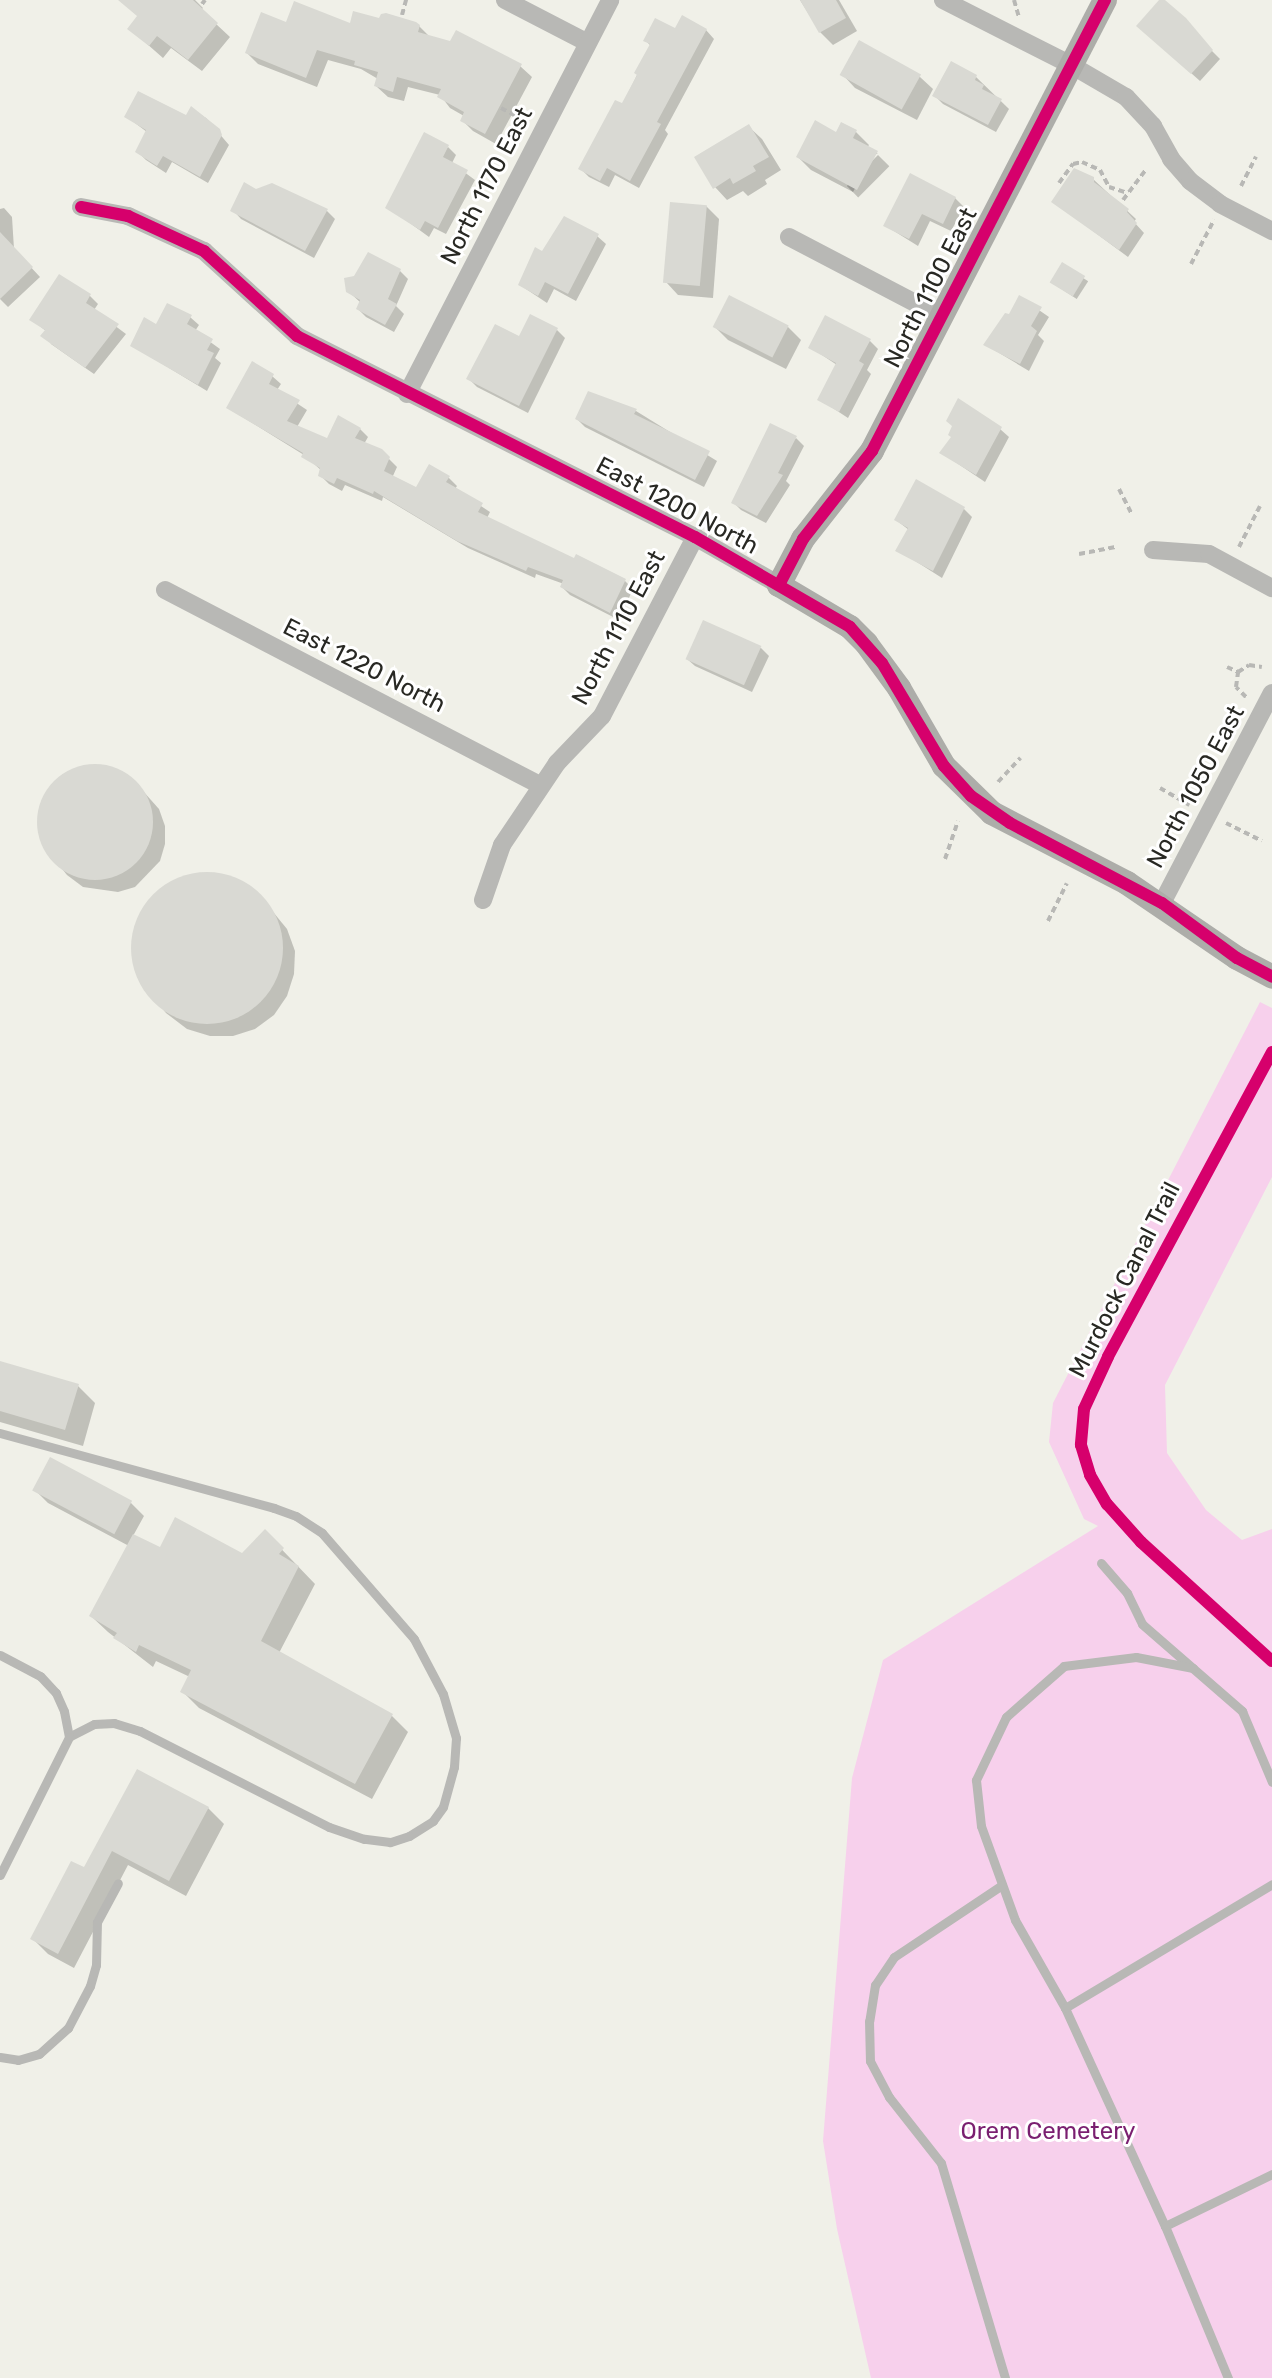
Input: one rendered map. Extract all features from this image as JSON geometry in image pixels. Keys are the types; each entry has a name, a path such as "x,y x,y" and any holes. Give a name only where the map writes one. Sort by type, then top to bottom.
{"street":[{"path":"505,0 588,43"},
{"name":"North 1170 East","path":"407,394 610,0"},
{"path":"943,0 1071,65 1139,109 1171,159 1202,192 1272,231"},
{"name":"North 1100 East","path":"779,585 803,539 872,451 1105,0"},
{"name":"East 1200 North","path":"81,207 128,216 204,251 297,336 695,537 850,627 866,643 899,688 944,766 971,796 1010,823 1162,903 1237,958 1272,977"},
{"path":"789,237 942,317"},
{"name":"North 1110 East","path":"483,900 502,845 540,785 602,716 695,537"},
{"path":"1153,550 1209,554 1272,588"},
{"name":"East 1220 North","path":"165,590 540,785"},
{"name":"North 1050 East","path":"1162,903 1272,693"}],"lane":[{"path":"0,1433 274,1508 296,1516 322,1533 414,1639 443,1694 456,1738 454,1767 443,1807 433,1821 390,1842 364,1839 329,1827 140,1731 114,1723 94,1724 69,1737 0,1875"},
{"path":"1101,1563 1127,1593 1142,1624 1242,1711 1272,1782"},
{"path":"0,1655 40,1676 56,1693 64,1711 69,1737"},
{"path":"1193,1668 1136,1657 1064,1666 1006,1717 976,1780 981,1826 1015,1920 1065,2008 1165,2226 1228,2378"},
{"path":"0,2057 18,2060 39,2054 68,2028 90,1986 96,1965 97,1922 118,1883"},
{"path":"1065,2008 1272,1884"},
{"path":"1002,1885 894,1957 875,1985 869,2021 870,2061 889,2097 941,2163 1005,2378"},
{"path":"1165,2226 1272,2174"}],"path":[{"path":"402,15 406,0"},
{"path":"1014,0 1019,17"},
{"path":"501,108 529,123"},
{"path":"1241,186 1256,157"},
{"path":"1059,183 1073,164 1082,162 1100,170 1109,187 1128,193"},
{"path":"1123,200 1146,169"},
{"path":"1191,264 1214,220"},
{"path":"1119,489 1132,515"},
{"path":"1239,547 1260,506"},
{"path":"1079,554 1115,547"},
{"path":"1246,697 1236,687 1238,672 1249,665 1262,667"},
{"path":"1227,667 1238,672"},
{"path":"998,782 1020,758"},
{"path":"1160,788 1190,805"},
{"path":"945,859 958,821"},
{"path":"1226,823 1262,841"},
{"path":"1048,921 1067,883"}],"green space":[{"name":"Orem Cemetery","path":"1260,1002 1272,1008 1272,1177 1165,1385 1167,1453 1206,1510 1242,1540 1272,1529 1272,2378 871,2378 837,2229 823,2141 852,1778 883,1660 1098,1526 1084,1519 1049,1442 1053,1403"}],"building":[{"path":"118,0 193,0 218,23 188,60 157,36 149,46 127,29 137,16"},
{"path":"800,0 836,0 846,18 819,33"},
{"path":"1159,0 1165,0 1186,18 1213,50 1191,74 1136,26"},
{"path":"294,1 350,23 353,11 379,18 386,13 416,22 420,25 418,32 450,41 456,30 522,64 485,134 460,121 464,112 437,97 441,89 397,77 393,92 374,86 378,72 354,65 355,61 317,50 306,78 245,53 261,12 286,22"},
{"path":"682,15 707,29 657,122 661,124 630,181 607,168 600,181 578,169 615,100 622,103 637,75 634,73 650,44 643,41 655,18 675,28"},
{"path":"859,40 921,74 902,109 840,75"},
{"path":"951,61 977,75 975,80 984,85 982,89 1002,99 988,125 932,96"},
{"path":"138,91 186,115 191,106 220,129 222,135 200,177 163,156 157,166 135,152 146,130 124,117"},
{"path":"815,120 836,132 841,122 857,130 853,138 878,151 857,190 796,157"},
{"path":"749,124 769,157 753,166 756,171 733,184 730,178 713,189 694,157"},
{"path":"424,132 449,145 443,157 468,170 438,228 425,221 420,230 385,208"},
{"path":"1074,168 1094,177 1094,182 1129,209 1127,212 1137,223 1119,250 1051,202"},
{"path":"910,173 956,197 943,224 922,214 909,239 883,226"},
{"path":"244,182 256,189 272,183 328,209 305,251 230,211"},
{"path":"670,202 707,205 700,286 663,283"},
{"path":"564,216 599,234 568,294 545,282 538,296 518,285 535,247 542,251"},
{"path":"0,232 33,267 0,299"},
{"path":"368,252 401,269 388,299 397,304 385,325 356,309 360,300 346,292 344,278 354,276"},
{"path":"1062,262 1085,276 1073,296 1050,283"},
{"path":"59,274 91,294 86,303 119,324 85,368 40,336 45,330 29,320"},
{"path":"729,295 789,325 772,357 713,327"},
{"path":"1019,295 1042,307 1031,326 1037,331 1020,364 983,345 1005,313 1009,314"},
{"path":"167,303 192,315 187,324 213,339 207,350 214,353 198,385 130,346 144,317 156,324"},
{"path":"530,314 558,328 519,406 466,379 495,324 519,336"},
{"path":"825,315 871,339 859,361 864,364 839,412 817,400 836,363 808,348"},
{"path":"252,361 274,374 269,384 300,400 287,421 327,438 338,415 361,428 355,438 382,449 390,457 384,471 416,487 429,464 450,476 446,482 483,503 478,512 626,579 610,613 560,587 563,580 528,567 526,571 457,541 374,491 373,494 337,478 334,484 318,476 320,468 301,457 303,453 226,408"},
{"path":"588,391 637,409 634,414 710,451 695,480 575,419"},
{"path":"958,398 1002,427 976,475 939,453 951,437 948,435 952,426 946,421"},
{"path":"770,423 797,436 778,473 783,475 757,516 731,503"},
{"path":"916,479 965,507 933,571 895,551 908,528 894,520"},
{"path":"703,620 761,646 744,685 686,659"},
{"path":"95,764 117,768 136,781 149,800 153,822 149,844 136,863 117,876 95,880 73,876 54,863 41,844 37,822 41,800 54,781 73,768"},
{"path":"207,872 236,878 261,894 277,919 283,948 277,977 261,1002 236,1018 207,1024 178,1018 153,1002 137,977 131,948 137,919 153,894 178,878"},
{"path":"0,1361 79,1384 65,1430 0,1411"},
{"path":"50,1457 132,1501 114,1534 32,1491"},
{"path":"175,1517 242,1553 265,1529 284,1548 279,1554 299,1566 261,1641 393,1714 355,1784 180,1692 191,1670 139,1645 136,1652 113,1638 117,1633 89,1616 133,1534 160,1547"},
{"path":"137,1769 209,1807 169,1881 112,1851 58,1954 30,1939 71,1861 84,1867"}],"cycle path":[{"path":"779,585 803,539 872,451 1105,0"},
{"path":"81,207 128,216 204,251 297,336 695,537 850,627 882,663 944,766 971,796 1010,823 1162,903 1237,958 1272,977"},
{"name":"Murdock Canal Trail","path":"1272,1052 1108,1357 1084,1409 1081,1445 1090,1475 1107,1504 1141,1542 1272,1661"}]}
